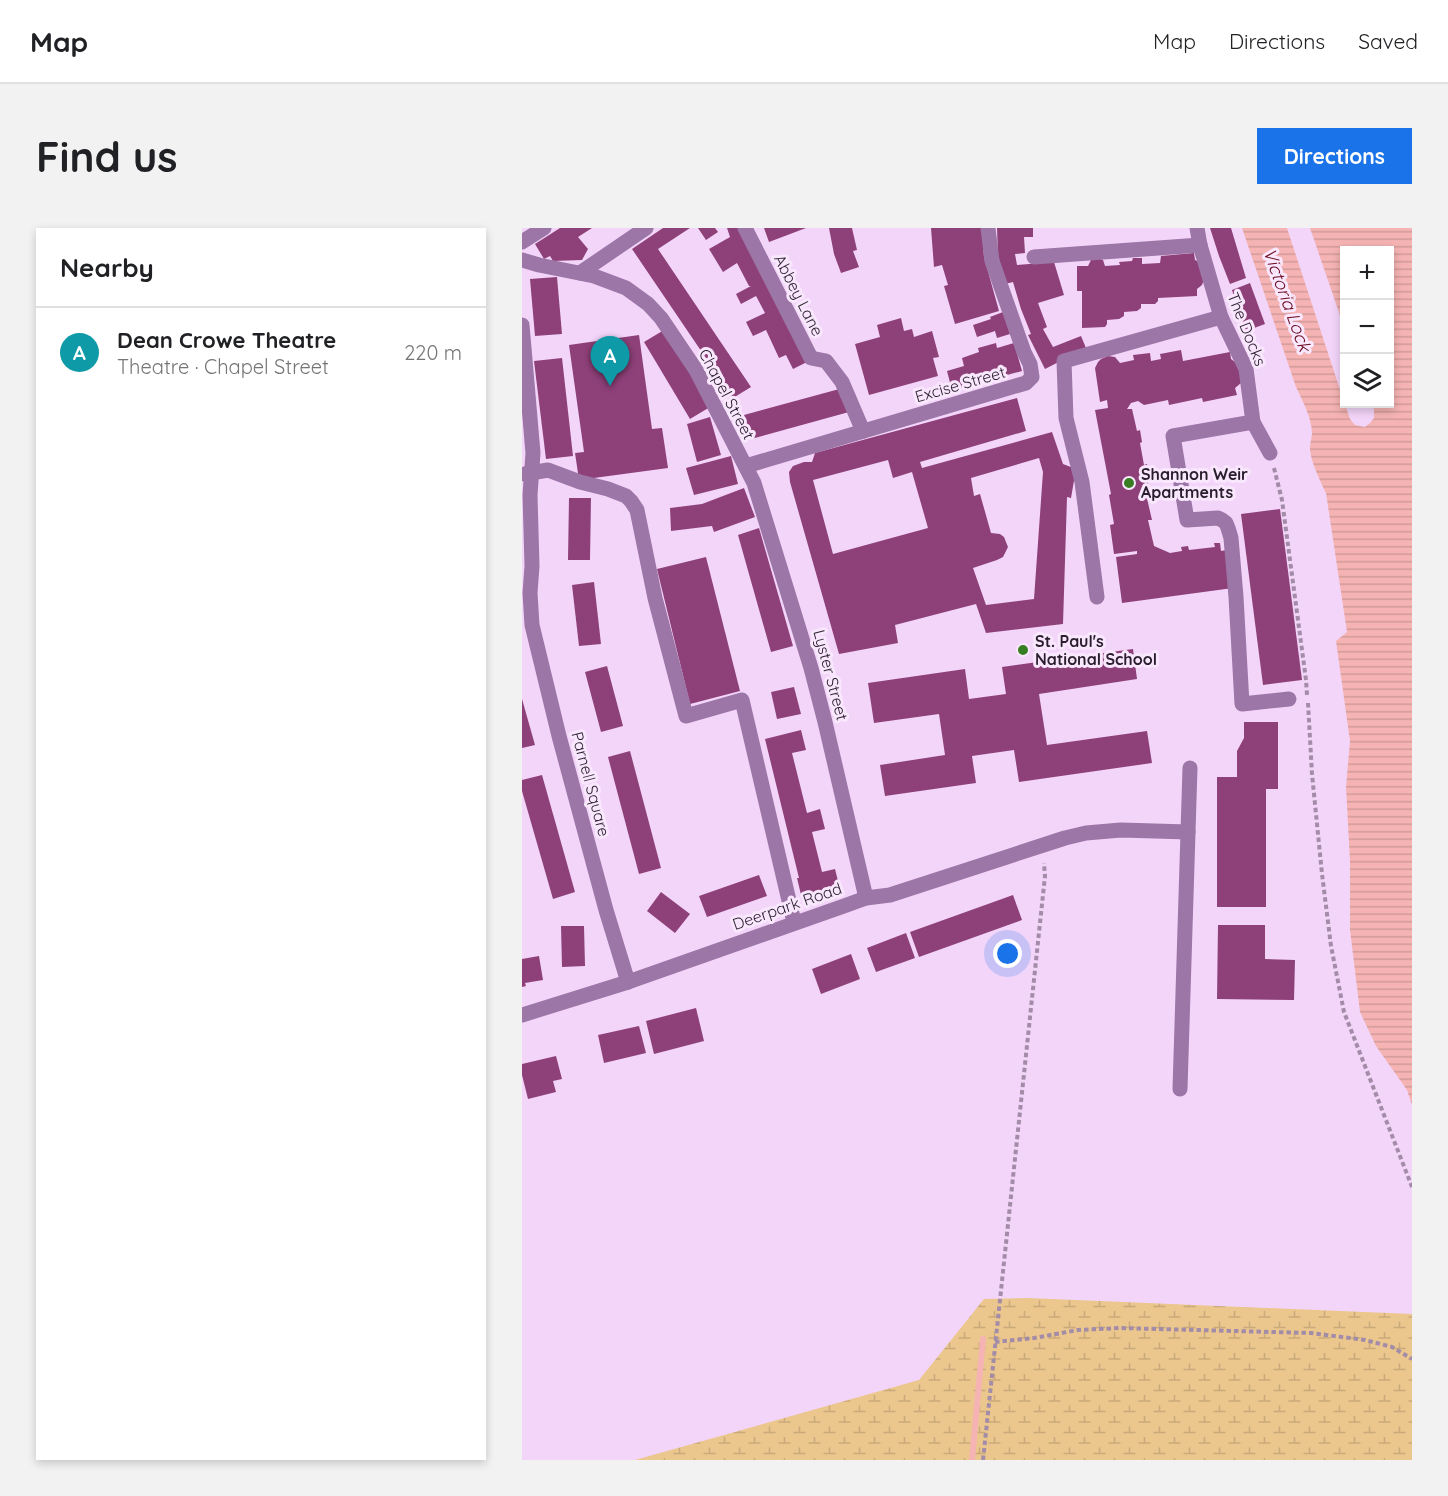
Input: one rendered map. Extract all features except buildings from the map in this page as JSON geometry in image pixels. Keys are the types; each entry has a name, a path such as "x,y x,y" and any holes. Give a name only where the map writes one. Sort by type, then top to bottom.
{"street":[{"path":"526,236 544,228"},
{"path":"580,273 646,228"},
{"name":"Abbey Lane","path":"745,228 811,358 826,361 842,382 863,431"},
{"name":"Excise Street","path":"746,466 1026,383 1032,377 1030,364 992,261 988,228"},
{"name":"The Docks","path":"1197,228 1221,317 1246,369 1253,422"},
{"path":"1034,257 1200,245"},
{"name":"Chapel Street","path":"522,260 594,276 626,288 648,304 661,318 696,370 746,466"},
{"path":"1097,597 1082,482 1066,418 1064,361 1221,317"},
{"name":"Parnell Square","path":"522,325 533,453 529,475 532,566 526,594 559,736 628,982"},
{"path":"1270,453 1253,422 1173,436 1187,520 1218,518 1222,519 1228,528 1236,597 1242,704 1289,699"},
{"name":"Lyster Street","path":"746,466 754,483 811,668 866,898"},
{"path":"529,475 548,470 608,489 626,496 637,510 655,598 686,716 742,700 794,922"},
{"path":"1180,1089 1190,768"},
{"name":"Deerpark Road","path":"522,1015 628,982 866,898 890,895 1065,838 1086,833 1120,830 1188,832"}],"path":[{"path":"1270,453 1282,500 1306,680 1312,774 1330,946 1344,1012 1412,1187"},
{"path":"983,1460 1045,876 1041,853 1036,847"},
{"path":"995,1342 1078,1330 1120,1328 1311,1333 1365,1340 1392,1347 1412,1359"}],"green space":[{"path":"1028,1298 1412,1314 1412,1460 635,1460 919,1380 984,1299"}],"water":[{"name":"Victoria Lock","path":"1242,228 1412,228 1412,1105 1407,1090 1376,1046 1360,1012 1350,930 1350,861 1346,787 1350,741 1336,641 1347,632 1326,493 1311,457 1312,433 1306,409 1296,387"}],"pier":[{"path":"1287,228 1310,228 1340,315 1340,390"},
{"path":"1346,408 1373,408 1374,418 1365,427 1355,425"}],"waterway":[{"path":"972,1460 983,1339"}],"place":[{"name":"Dean Crowe Theatre","path":"610,386"},
{"name":"Shannon Weir Apartments","path":"1129,483"},
{"name":"St. Paul's National School","path":"1023,650"}]}
